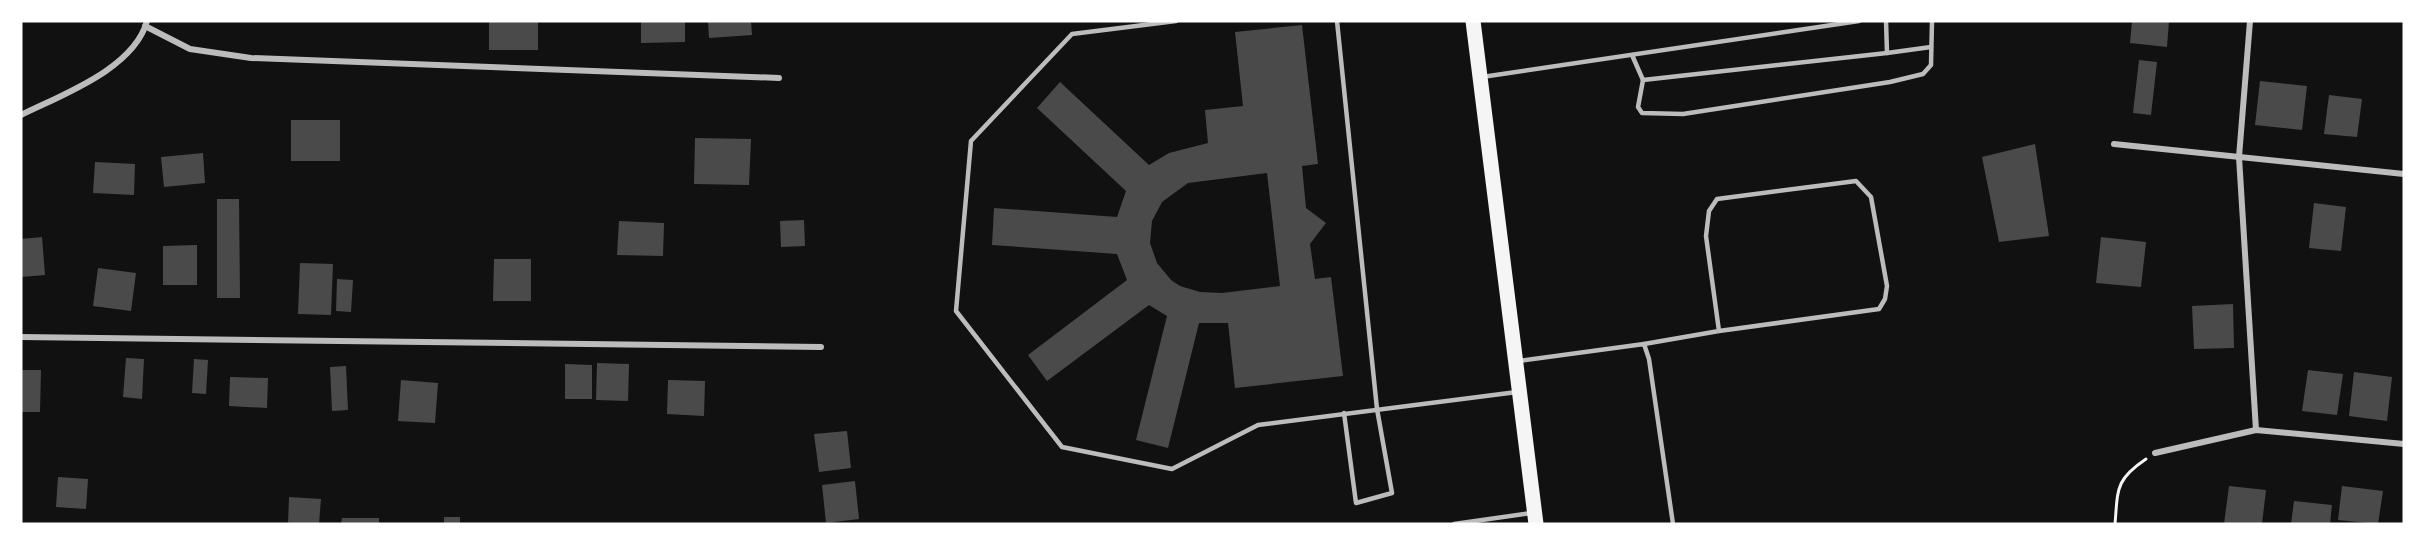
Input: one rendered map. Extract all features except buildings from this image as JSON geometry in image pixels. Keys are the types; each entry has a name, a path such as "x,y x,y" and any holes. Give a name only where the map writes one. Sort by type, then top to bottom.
{"main road":[{"path":"1473,21 1535,518"}],"street":[{"path":"2250,21 2239,157 2256,430"},
{"path":"21,115 94,79 136,45 146,24 190,49 251,58 779,78"},
{"path":"2114,144 2404,174"},
{"path":"21,337 821,347"},
{"path":"2155,453 2256,430 2404,444"}],"lane":[{"path":"1176,21 1072,34 971,141 956,310 1062,447 1172,469 1258,425 1520,391"},
{"path":"1337,21 1377,409 1392,493 1356,503 1344,413"},
{"path":"1479,78 1859,21"},
{"path":"1886,21 1887,53"},
{"path":"1632,55 1643,80 1638,106 1642,113 1683,114 1890,82 1923,74 1930,65 1932,21"},
{"path":"1643,80 1931,47"},
{"path":"1516,362 1879,309 1885,299 1885,275 1871,197 1856,182 1717,199 1709,211 1707,236 1719,331"},
{"path":"1644,344 1649,360 1673,524"},
{"path":"1454,524 1535,518"}],"path":[{"path":"2115,524 2118,485 2134,467 2155,453"}]}
